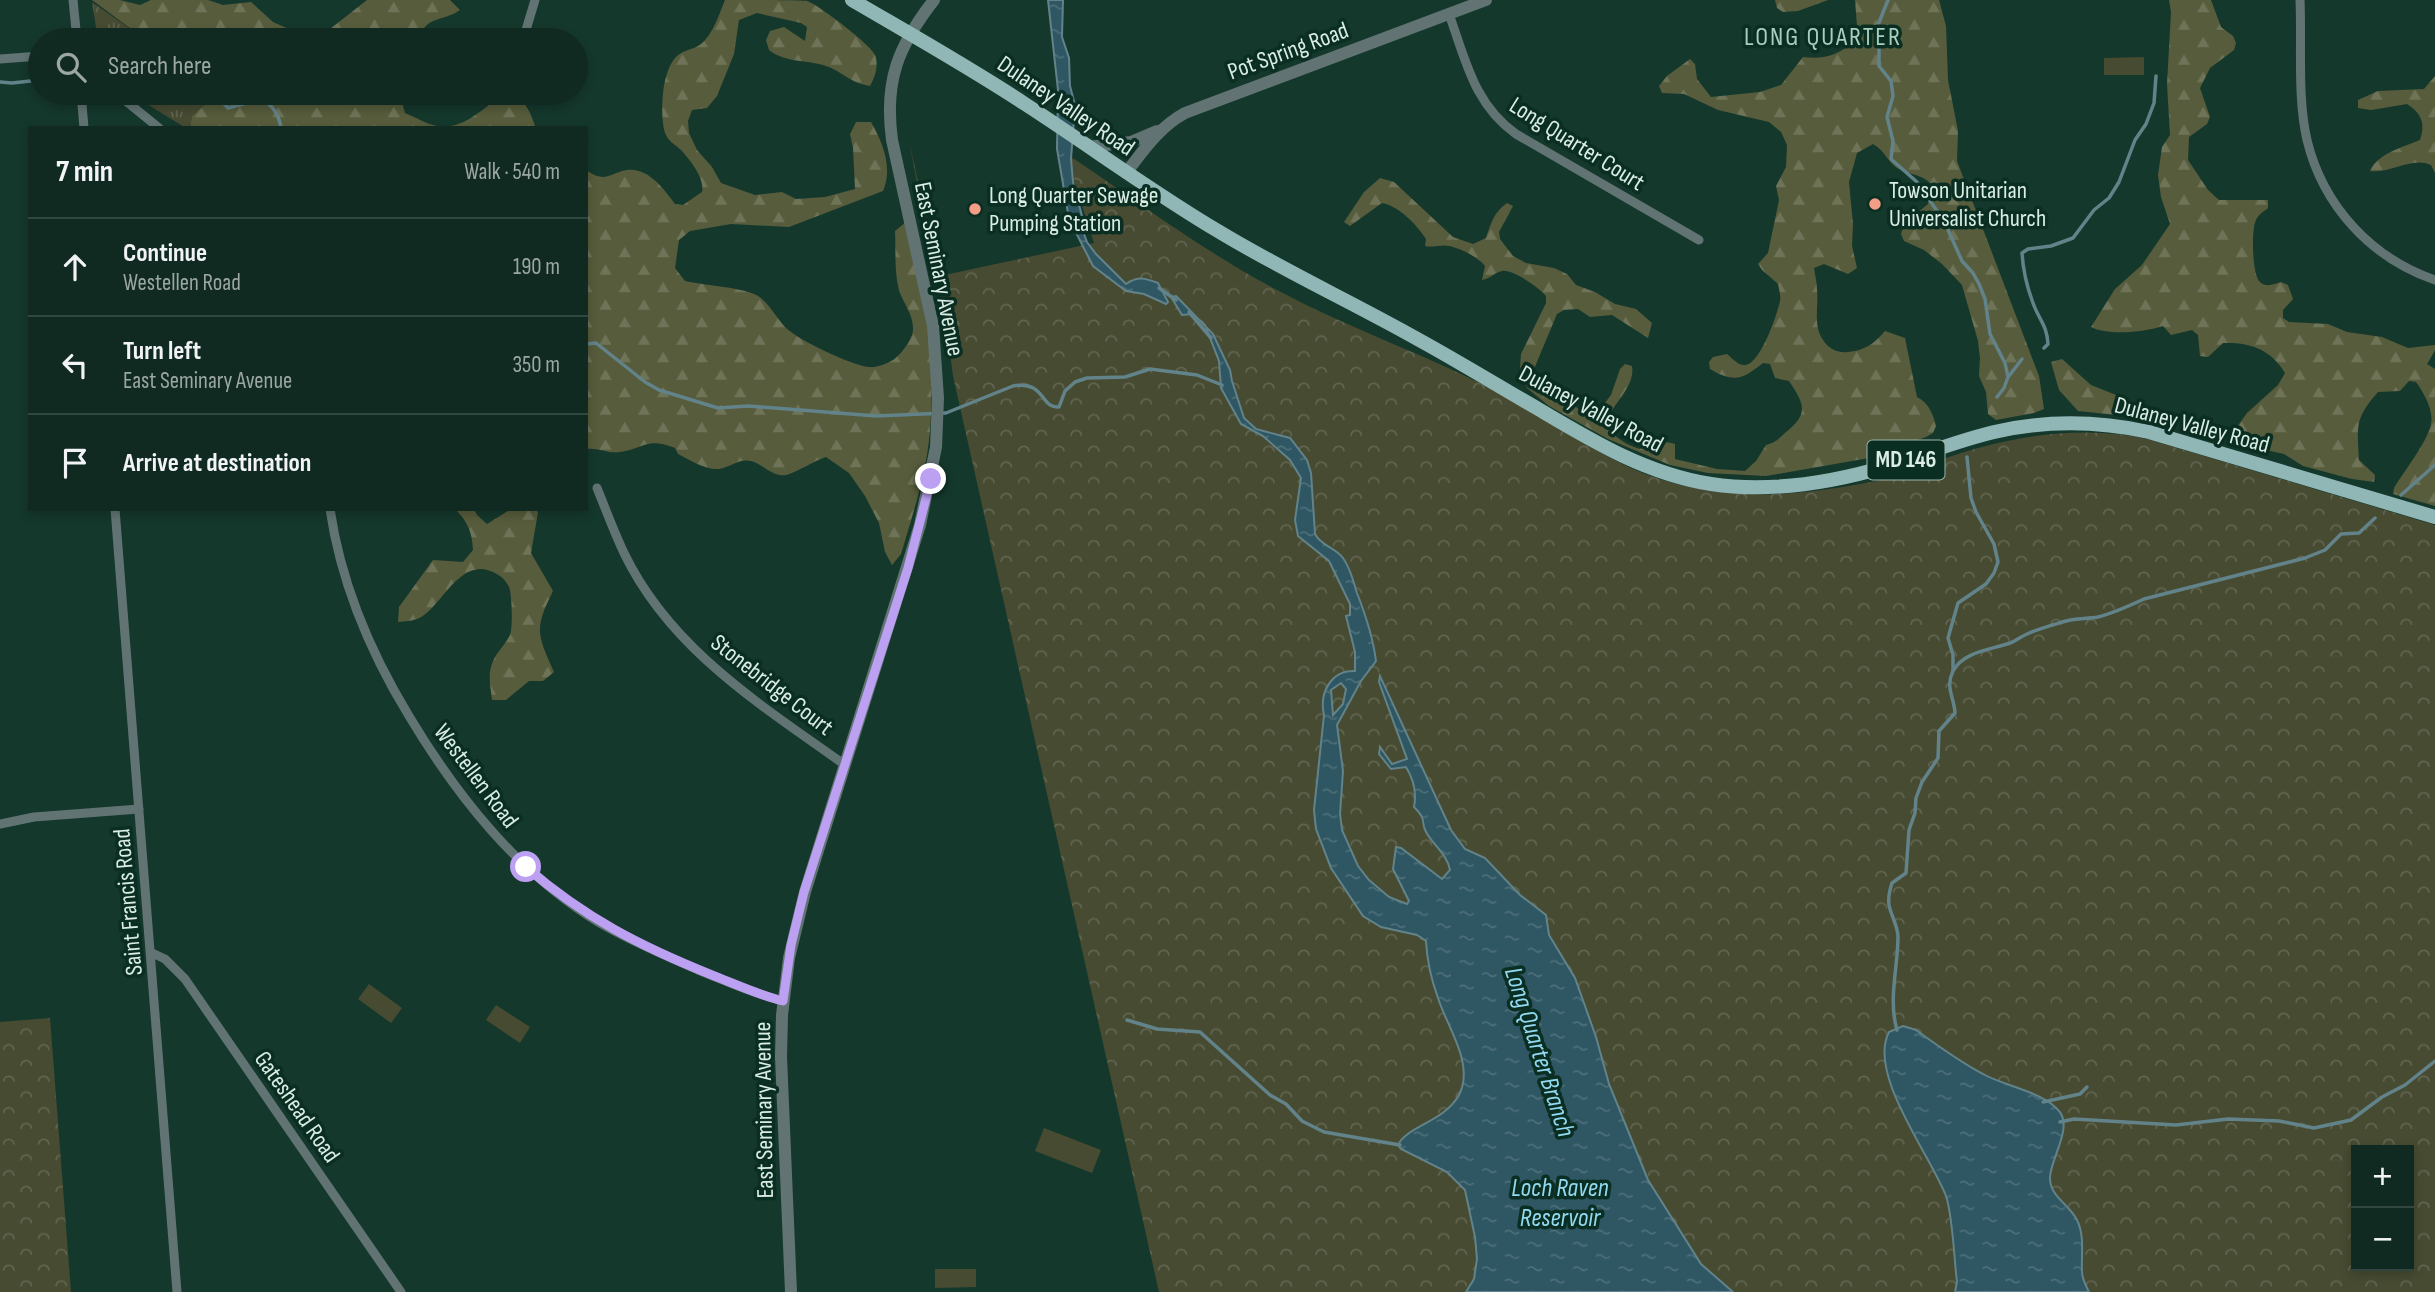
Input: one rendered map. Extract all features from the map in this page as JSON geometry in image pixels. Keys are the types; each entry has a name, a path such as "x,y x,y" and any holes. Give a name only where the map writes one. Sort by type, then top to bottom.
{"main road":[{"name":"Dulaney Valley Road","path":"852,0 1052,122 1126,173 1255,253 1421,341 1601,446 1640,465 1708,484 1749,487 1812,484 1857,475 1997,431 2032,425 2088,422 2149,432 2435,517"}],"street":[{"path":"73,0 76,28"},
{"path":"527,28 535,0"},
{"name":"East Seminary Avenue","path":"792,1292 782,1092 783,1001 799,912 925,509 934,462 938,420 936,347 892,140 889,99 895,64 909,34 934,0"},
{"name":"Pot Spring Road","path":"1126,173 1164,128 1177,117 1486,0"},
{"path":"2300,0 2307,139 2316,168 2329,195 2367,242 2390,260 2435,280"},
{"name":"Long Quarter Court","path":"1449,14 1480,96 1499,121 1699,240"},
{"path":"0,59 28,57"},
{"path":"82,105 84,126"},
{"path":"131,105 157,126"},
{"path":"1088,147 1131,142 1164,128"},
{"name":"Stonebridge Court","path":"597,488 624,553 666,618 724,678 845,765"},
{"name":"Saint Francis Road","path":"115,511 177,1292"},
{"name":"Westellen Road","path":"330,511 348,586 365,632 388,680 444,769 497,838 540,878 615,932 698,970 783,1001"},
{"path":"0,824 34,817 139,809"},
{"name":"Gateshead Road","path":"152,953 165,960 185,979 401,1292"}],"green space":[{"path":"92,0 120,0 140,5 151,0 208,0 223,5 251,2 273,22 286,28 130,28"},
{"path":"367,0 450,0 460,10 426,26 331,28"},
{"path":"725,0 807,1 855,35 875,55 877,63 872,82 870,86 863,85 829,67 783,57 769,50 766,40 770,31 784,27 805,41 807,27 801,23 757,13 739,20 734,54 717,96 707,108 692,110 688,121 689,133 697,150 712,167 721,183 755,195 782,192 796,199 825,197 855,189 850,134 856,122 871,122 875,130 887,165 886,182 883,191 789,227 731,224 690,231 679,240 675,268 685,281 752,293 766,303 786,328 802,339 849,361 868,367 878,366 896,358 912,333 912,319 899,290 896,268 895,231 906,222 921,280 926,313 930,346 931,412 929,443 919,492 901,554 892,565 885,552 879,523 865,496 849,473 826,457 781,475 747,460 719,469 708,468 678,454 675,448 658,443 616,452 588,449 588,171 603,177 627,170 642,172 655,180 675,204 683,205 702,192 696,169 685,154 671,142 664,130 663,89 675,59 701,44 715,25"},
{"path":"1775,0 1828,0 1798,11 1783,12 1777,8"},
{"path":"1855,0 1939,0 1946,26 1948,80 1958,131 1957,161 2039,376 2044,409 1996,420 1988,414 1986,392 1979,376 1978,341 1962,285 1924,250 1904,241 1901,234 1904,224 1928,204 1932,185 1897,168 1873,144 1857,153 1849,182 1852,246 1857,268 1848,274 1824,264 1814,268 1819,333 1828,346 1840,352 1864,348 1885,331 1905,338 1917,397 1930,409 1936,426 1933,433 1926,437 1869,458 1766,476 1708,473 1670,465 1608,439 1549,406 1527,388 1520,368 1521,354 1546,303 1543,293 1526,280 1507,271 1482,280 1485,266 1478,259 1453,247 1425,246 1426,239 1418,228 1401,212 1388,205 1382,203 1350,226 1344,222 1364,192 1380,178 1394,182 1453,237 1473,244 1486,238 1493,218 1503,206 1507,203 1513,206 1499,232 1500,239 1513,256 1526,263 1554,268 1567,274 1576,285 1615,304 1636,309 1652,323 1648,338 1612,315 1590,317 1578,309 1564,310 1557,314 1532,374 1536,385 1551,388 1594,417 1611,395 1620,369 1625,364 1632,366 1630,382 1607,419 1605,427 1621,440 1640,449 1666,442 1675,444 1675,459 1717,469 1745,471 1756,461 1766,445 1778,439 1798,420 1801,403 1789,381 1775,378 1770,364 1763,363 1744,375 1733,378 1710,369 1709,362 1713,357 1727,354 1740,364 1752,362 1763,347 1776,316 1780,299 1778,284 1758,264 1768,253 1779,200 1776,186 1786,167 1787,145 1781,132 1769,122 1718,110 1684,94 1662,93 1659,86 1667,76 1690,59 1695,64 1697,79 1711,97 1760,92 1781,85 1803,57 1831,55 1855,40"},
{"path":"2169,0 2211,0 2221,27 2233,36 2236,43 2234,50 2210,68 2200,88 2210,117 2207,124 2189,137 2188,160 2208,190 2219,200 2268,200 2268,208 2258,216 2254,225 2254,262 2257,278 2262,284 2281,282 2288,285 2293,299 2283,310 2283,318 2289,322 2328,324 2347,332 2382,337 2408,348 2435,345 2427,364 2435,369 2435,506 2393,494 2394,488 2425,440 2431,424 2430,408 2416,382 2409,381 2400,391 2378,392 2365,409 2358,430 2359,460 2375,475 2374,482 2352,479 2303,466 2284,454 2248,446 2236,438 2234,431 2247,413 2278,385 2285,373 2266,353 2242,344 2223,343 2208,357 2200,356 2198,335 2192,330 2171,335 2163,326 2127,332 2091,327 2115,289 2142,265 2170,224 2161,197 2158,175 2162,147 2170,135 2167,84 2171,12"},
{"path":"92,2 129,28 96,28"},
{"path":"2144,57 2144,75 2104,75 2104,58"},
{"path":"2435,76 2435,173 2431,165 2424,163 2370,171 2384,156 2420,140 2422,124 2416,111 2407,104 2371,110 2358,108 2358,100 2378,91 2424,89"},
{"path":"149,105 204,105 192,116 190,126 183,126"},
{"path":"204,105 403,105 405,113 437,126 190,126 192,116"},
{"path":"488,105 525,105 535,126 450,126 464,122"},
{"path":"909,142 940,276 1094,243 1065,153 1197,243 1251,276 1332,317 1509,398 1630,468 1670,482 1734,493 1814,491 1886,479 1978,448 2026,437 2099,433 2147,439 2435,525 2435,1292 1159,1292 953,376 948,337"},
{"path":"2062,359 2091,385 2136,403 2146,418 2078,411 2059,390 2051,362"},
{"path":"457,511 475,511 487,524 508,511 538,512 531,553 553,591 540,623 540,632 554,672 543,681 529,681 506,700 492,700 490,679 492,662 510,635 512,626 510,591 500,576 482,569 472,571 454,583 421,617 398,622 399,607 433,560 463,562 473,550 472,538"},
{"path":"369,984 402,1008 391,1023 358,999"},
{"path":"496,1005 530,1027 520,1043 486,1020"},
{"path":"50,1018 71,1292 0,1292 0,1022"},
{"path":"1044,1128 1101,1150 1092,1173 1035,1151"},
{"path":"935,1269 976,1269 976,1287 935,1288"}],"water":[{"path":"1048,0 1063,0 1062,37 1069,58 1070,86 1075,105 1071,159 1073,182 1087,242 1126,284 1142,279 1158,283 1168,302 1166,304 1144,294 1126,291 1093,266 1069,219 1057,149 1058,90"},
{"path":"1176,296 1198,318 1193,314 1182,315 1171,297"},
{"name":"Loch Raven Reservoir","path":"1206,326 1213,334 1230,370 1244,418 1256,429 1290,438 1307,460 1311,473 1315,534 1346,562 1369,627 1376,661 1361,681 1337,725 1343,771 1340,814 1342,830 1358,866 1369,880 1389,897 1407,904 1409,901 1393,869 1396,847 1442,879 1450,870 1414,807 1414,786 1406,767 1391,769 1379,754 1380,747 1392,764 1407,759 1379,682 1380,676 1451,830 1465,849 1485,858 1520,895 1546,915 1549,935 1575,978 1609,1084 1648,1180 1701,1264 1733,1292 1466,1292 1474,1279 1477,1259 1465,1190 1447,1172 1398,1145 1409,1133 1444,1112 1459,1095 1463,1083 1462,1058 1433,984 1426,941 1417,935 1381,927 1363,916 1331,868 1316,829 1314,810 1324,715 1323,699 1333,679 1339,674 1355,671 1355,652 1346,616 1350,615 1350,604 1329,561 1298,536 1295,520 1301,478 1290,460 1263,436 1241,424 1221,388 1219,361","holes":["1341,683 1346,689 1343,704 1333,715 1331,690"]},
{"path":"1903,1026 1916,1030 1983,1074 2034,1094 2059,1111 2064,1125 2051,1169 2051,1184 2056,1195 2077,1220 2082,1239 2082,1275 2089,1292 1955,1292 1957,1282 1953,1238 1946,1196 1893,1092 1887,1070 1885,1049 1889,1032"}],"waterway":[{"path":"1888,0 1876,30 1879,66 1891,81 1893,96 1887,117 1893,141 1891,159 1917,182 1944,221 1962,261 1979,284 1985,299 1990,334 2005,363 2008,377 1997,397"},
{"path":"2044,348 2048,344 2046,332 2029,291 2022,253 2028,249 2051,246 2073,238 2094,210 2109,198 2119,182 2135,140 2146,124 2154,103 2156,76"},
{"path":"0,82 28,81"},
{"path":"225,105 228,108 239,105"},
{"path":"270,105 275,110 281,126"},
{"name":"Long Quarter Branch","path":"1159,288 1176,300"},
{"name":"Long Quarter Branch","path":"1189,312 1211,338"},
{"path":"588,344 596,343 659,390 718,408 748,406 876,416 946,413 1013,386 1024,385 1037,391 1048,404 1059,407 1065,391 1075,382 1087,378 1125,377 1150,369 1197,375 1222,385"},
{"path":"2009,376 2022,359"},
{"path":"1953,670 1953,655 1948,638 1958,603 1986,584 1998,562 1994,544 1971,498 1967,457"},
{"path":"2401,495 2435,465"},
{"path":"1897,1030 1893,995 1898,936 1889,905 1889,894 1892,883 1906,873 1909,830 1915,813 1916,798 1922,782 1938,758 1939,731 1955,713 1950,682 1958,664 1971,655 2010,643 2050,626 2070,620 2098,617 2144,599 2305,558 2325,550 2341,534 2359,533 2375,518"},
{"path":"1127,1020 1157,1029 1200,1032 1270,1095 1286,1104 1302,1121 1324,1132 1400,1145"},
{"path":"2060,1122 2074,1119 2176,1125 2228,1119 2279,1121 2314,1128 2351,1120 2382,1097 2405,1085 2435,1061"},
{"path":"2043,1102 2080,1094 2087,1087"}],"place":[{"name":"Towson Unitarian Universalist Church","path":"1875,204"},
{"name":"Long Quarter Sewage Pumping Station","path":"975,209"}],"district":[{"name":"LONG QUARTER","path":"1823,37"}],"route":[{"path":"526,867 596,920 632,941 783,1001 791,945 804,892 908,568 931,479"}]}
